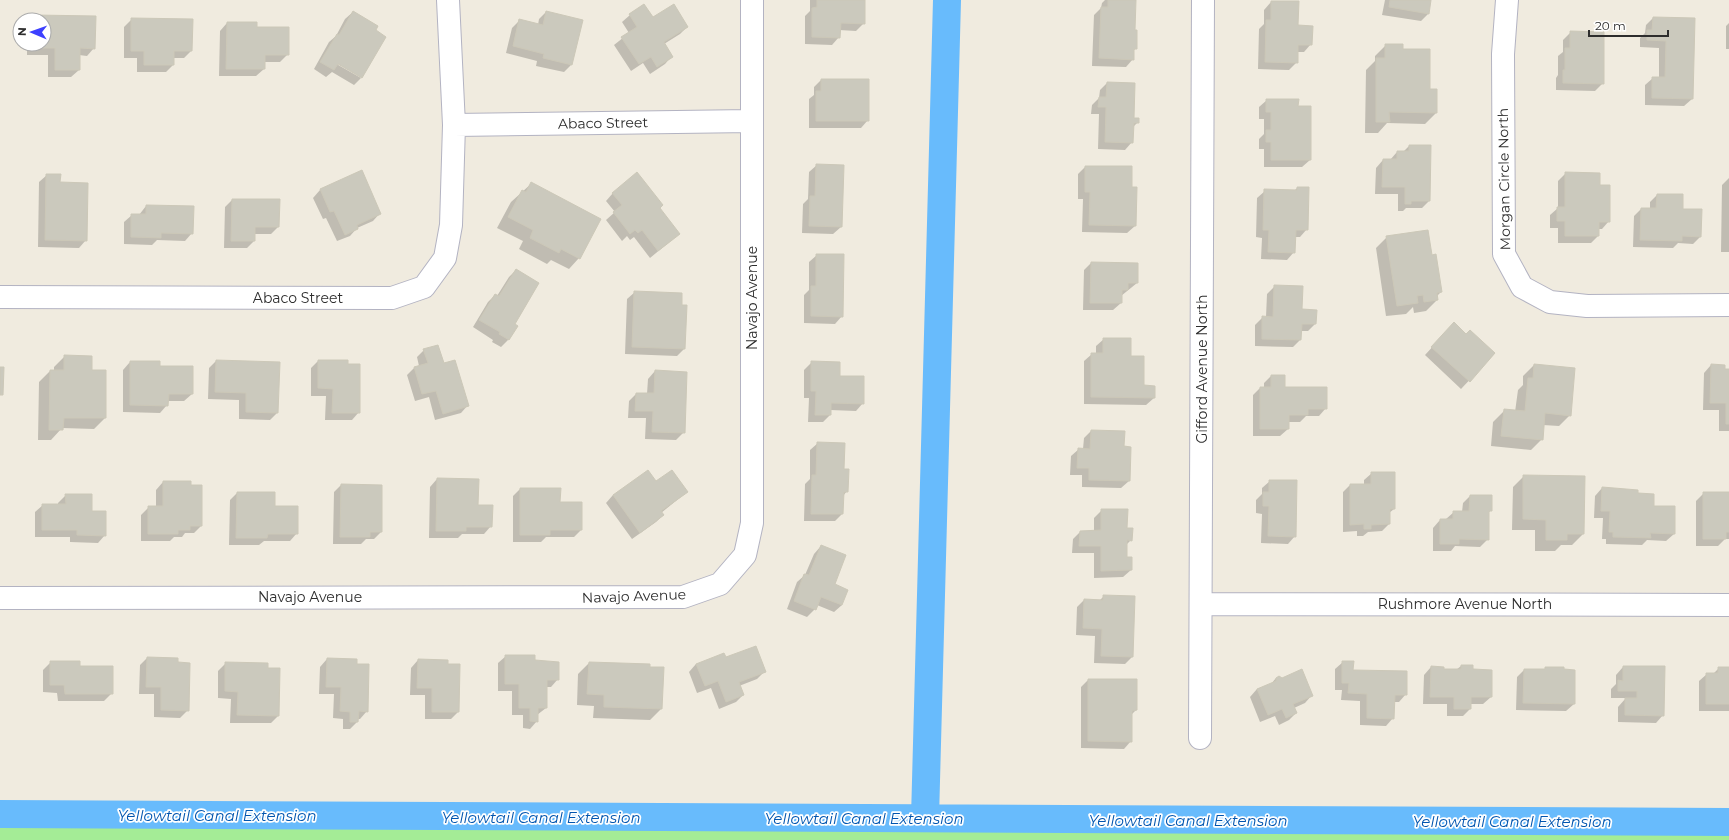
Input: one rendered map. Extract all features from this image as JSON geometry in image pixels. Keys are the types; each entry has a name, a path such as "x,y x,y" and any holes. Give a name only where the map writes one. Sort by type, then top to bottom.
{"street":[{"name":"Abaco Street","path":"0,297 392,298 424,287 445,258 451,226 454,125 448,0"},
{"name":"Navajo Avenue","path":"0,598 683,597 720,584 745,555 752,523 752,0"},
{"name":"Gifford Avenue North","path":"1200,738 1202,604 1203,0"},
{"name":"Morgan Circle North","path":"1507,0 1503,54 1504,254 1522,287 1550,302 1587,306 1729,305"},
{"name":"Abaco Street","path":"454,125 752,121"},
{"name":"Rushmore Avenue North","path":"1202,604 1729,604"}],"green space":[{"path":"0,805 712,807 1729,817 1729,840 0,840"}],"building":[{"path":"817,0 865,0 865,24 841,23 840,38 812,37 812,8 817,7"},
{"path":"1108,0 1136,0 1135,30 1137,30 1137,49 1134,49 1134,60 1099,58 1101,7 1108,7"},
{"path":"1390,0 1431,0 1429,14 1389,7"},
{"path":"1271,1 1299,1 1298,25 1313,26 1312,45 1298,45 1298,63 1265,62 1266,20 1271,20"},
{"path":"644,4 653,17 674,4 688,27 664,42 673,57 657,67 651,57 639,64 621,37 637,27 629,14"},
{"path":"353,11 378,26 376,30 386,37 362,78 338,64 334,70 320,62 337,34 339,35"},
{"path":"546,11 583,20 572,65 543,58 544,54 513,46 519,19 543,25"},
{"path":"52,15 96,16 95,49 80,48 80,70 55,70 55,48 52,48"},
{"path":"1653,17 1695,18 1693,99 1652,98 1652,77 1665,77 1666,41 1647,40 1647,30 1652,30"},
{"path":"131,18 193,19 192,51 174,51 174,65 144,65 144,51 131,51"},
{"path":"227,22 257,22 257,27 289,27 289,55 265,55 265,69 226,69"},
{"path":"1570,31 1604,32 1604,84 1563,83 1563,70 1565,70 1565,48 1570,48"},
{"path":"1385,44 1403,44 1403,49 1430,49 1430,89 1437,89 1437,113 1389,112 1390,122 1376,122 1376,58 1385,58"},
{"path":"821,79 869,79 869,121 816,121 816,91 821,91"},
{"path":"1107,82 1135,83 1134,118 1139,118 1139,123 1134,123 1133,143 1105,142 1106,107 1098,107 1099,97 1106,97"},
{"path":"1266,99 1299,99 1298,106 1311,106 1311,160 1271,160 1271,142 1266,142 1266,130 1271,130 1271,112 1266,112"},
{"path":"1409,145 1431,145 1430,201 1411,201 1411,204 1405,204 1405,187 1382,187 1383,159 1397,159 1397,151 1409,151"},
{"path":"816,164 844,165 842,227 809,226 810,196 815,196"},
{"path":"1085,166 1132,166 1132,187 1137,187 1136,226 1089,225 1090,192 1085,192"},
{"path":"362,170 381,214 357,225 358,229 345,235 334,211 330,212 320,189"},
{"path":"637,172 663,205 660,208 680,234 658,251 642,230 638,233 635,230 630,234 613,212 622,205 612,193"},
{"path":"1565,172 1600,173 1600,185 1610,185 1610,222 1599,222 1599,236 1565,236 1565,221 1557,221 1557,207 1565,207"},
{"path":"46,174 61,174 60,182 88,183 87,241 45,240"},
{"path":"531,182 601,219 580,259 561,249 559,253 530,238 533,230 508,217 522,190 526,192"},
{"path":"1297,187 1309,187 1308,230 1296,230 1295,253 1268,252 1269,230 1263,230 1264,189 1297,190"},
{"path":"1657,194 1683,194 1683,209 1702,209 1701,237 1682,236 1682,241 1640,240 1641,208 1656,208"},
{"path":"232,199 280,199 279,227 255,227 255,241 231,241"},
{"path":"146,205 194,206 193,234 161,233 161,238 131,237 131,214 146,214"},
{"path":"1428,230 1432,255 1436,254 1442,292 1437,293 1438,300 1424,302 1423,295 1417,296 1418,303 1397,306 1386,236"},
{"path":"816,254 844,254 843,317 811,316 811,286 816,286"},
{"path":"1091,262 1138,263 1138,283 1128,283 1128,290 1122,290 1122,303 1090,303"},
{"path":"516,269 539,283 515,324 518,326 509,340 499,334 500,332 479,320 495,294 499,296"},
{"path":"1274,285 1303,286 1302,309 1317,310 1316,324 1302,324 1301,340 1262,339 1262,316 1273,317"},
{"path":"634,291 682,293 682,305 687,305 685,349 632,347"},
{"path":"1454,322 1466,334 1470,330 1495,353 1470,382 1431,347"},
{"path":"1103,338 1131,338 1131,356 1144,356 1144,385 1155,386 1155,398 1091,397 1091,353 1103,353"},
{"path":"438,345 444,363 455,360 469,406 443,414 436,391 422,394 414,367 428,363 423,349"},
{"path":"64,355 92,356 92,370 106,370 106,418 64,418 63,430 49,430 50,370 64,370"},
{"path":"216,360 280,362 278,413 246,412 246,393 215,392"},
{"path":"318,360 348,360 348,364 360,364 360,413 332,413 333,389 318,388"},
{"path":"130,361 160,361 160,366 193,366 193,394 169,394 168,406 130,405"},
{"path":"811,361 840,362 840,376 864,376 864,404 831,403 831,415 815,415 816,391 811,391"},
{"path":"1534,364 1575,368 1571,416 1545,413 1543,440 1501,436 1504,409 1525,411 1528,378 1533,378"},
{"path":"1711,364 1725,365 1725,369 1729,369 1729,424 1726,424 1726,403 1710,403"},
{"path":"0,367 4,367 3,395 0,395"},
{"path":"655,370 687,372 685,433 652,432 653,411 635,411 636,393 654,393"},
{"path":"1271,375 1285,375 1285,387 1327,387 1327,409 1308,409 1308,415 1289,415 1289,429 1260,429 1260,387 1271,387"},
{"path":"1091,430 1125,431 1124,446 1131,447 1130,481 1089,480 1089,468 1077,468 1078,448 1090,449"},
{"path":"817,442 845,443 844,469 849,469 848,492 844,492 843,514 811,514 812,475 816,475"},
{"path":"648,470 656,481 672,470 688,492 661,511 664,515 640,533 613,495"},
{"path":"1371,472 1395,472 1395,509 1390,509 1390,524 1371,525 1371,529 1364,529 1364,524 1350,525 1350,484 1371,484"},
{"path":"1523,475 1585,476 1584,534 1567,534 1567,540 1546,540 1546,520 1523,519"},
{"path":"437,478 479,479 478,505 493,505 492,527 466,527 466,531 436,531"},
{"path":"1269,480 1297,480 1296,537 1268,536 1269,506 1263,506 1263,492 1269,492"},
{"path":"163,481 191,481 191,485 202,485 202,526 190,526 190,530 178,530 178,534 148,534 148,506 163,506"},
{"path":"341,484 382,485 382,532 370,532 370,537 340,537"},
{"path":"1602,487 1638,490 1638,493 1654,494 1654,506 1675,506 1675,534 1650,533 1651,538 1613,537 1613,532 1609,532 1610,511 1601,511"},
{"path":"520,488 561,488 560,502 582,502 582,530 550,530 550,535 520,535"},
{"path":"237,492 275,492 275,506 298,506 298,534 268,534 267,538 236,538"},
{"path":"1703,492 1729,492 1729,532 1726,532 1726,539 1703,539"},
{"path":"65,494 92,494 92,511 106,511 106,536 77,535 77,530 42,530 42,504 66,504"},
{"path":"1470,495 1492,495 1492,511 1489,511 1489,540 1459,539 1459,544 1440,544 1440,519 1453,519 1453,511 1469,511"},
{"path":"1101,509 1128,509 1127,528 1133,528 1132,541 1127,540 1127,557 1132,557 1132,570 1101,571 1101,546 1079,546 1080,531 1101,530"},
{"path":"821,545 846,555 835,584 848,590 842,605 821,597 816,610 794,601 804,574 809,575"},
{"path":"1103,595 1135,596 1133,657 1101,656 1102,629 1083,628 1084,599 1103,600"},
{"path":"756,646 766,672 739,682 744,695 726,702 718,681 705,686 696,664 724,653 726,657"},
{"path":"505,655 535,655 535,660 559,662 559,680 547,680 547,708 538,708 538,722 530,721 530,708 519,708 519,684 505,684"},
{"path":"147,657 178,658 178,662 190,663 189,711 161,710 161,687 146,687"},
{"path":"327,658 357,659 357,664 369,664 368,712 359,711 358,722 350,722 350,712 340,711 341,687 326,687"},
{"path":"418,659 448,660 448,664 460,664 459,712 432,712 432,688 417,688"},
{"path":"50,661 80,661 80,666 113,666 113,694 65,694 64,685 50,685"},
{"path":"1342,661 1354,661 1353,670 1407,671 1407,695 1395,695 1394,719 1367,718 1367,694 1348,693 1349,683 1342,683"},
{"path":"225,662 268,663 268,668 280,668 279,716 237,715 238,692 225,691"},
{"path":"589,662 650,664 650,667 664,667 662,709 604,707 604,695 587,694"},
{"path":"1461,665 1473,665 1473,669 1492,670 1492,697 1471,697 1471,709 1454,709 1454,697 1430,697 1431,666 1444,667 1444,669 1461,669"},
{"path":"1623,666 1665,666 1664,716 1625,715 1625,698 1637,698 1637,691 1618,691 1618,680 1623,681"},
{"path":"1545,667 1564,667 1564,669 1575,670 1575,704 1523,703 1524,669 1545,669"},
{"path":"1718,667 1729,667 1729,704 1706,704 1706,673 1718,673"},
{"path":"1302,669 1313,696 1293,704 1297,713 1286,718 1282,709 1268,715 1257,689 1276,681 1276,678 1279,676 1282,678"},
{"path":"1088,679 1137,679 1137,710 1132,711 1132,742 1088,741"}],"waterway":[{"path":"925,818 947,0"},
{"name":"Yellowtail Canal Extension","path":"0,814 1729,822"}]}
